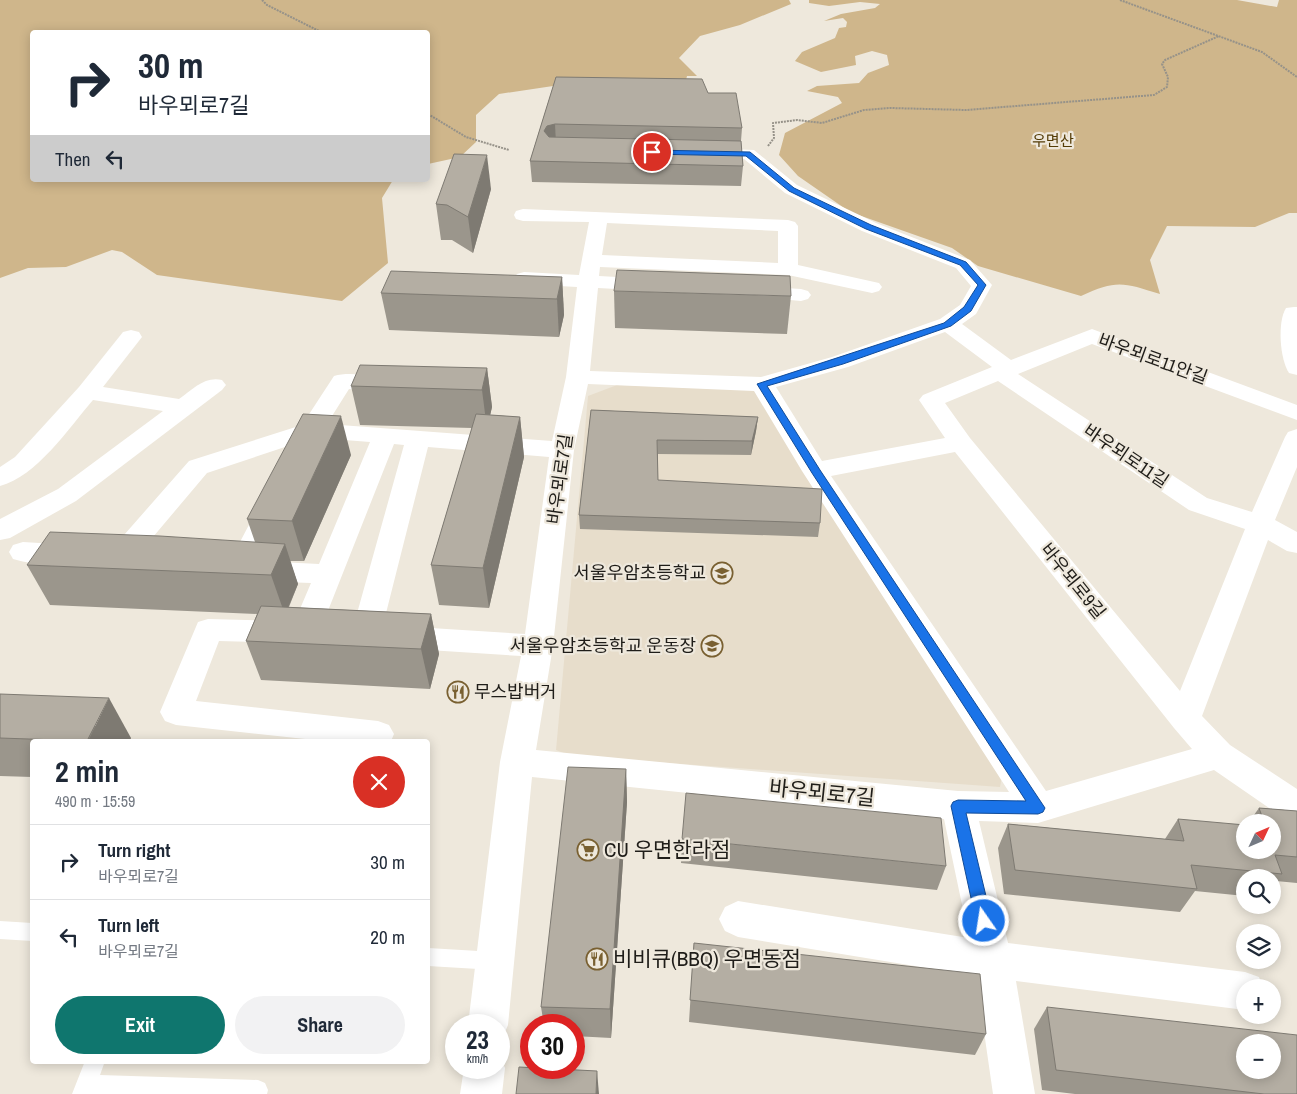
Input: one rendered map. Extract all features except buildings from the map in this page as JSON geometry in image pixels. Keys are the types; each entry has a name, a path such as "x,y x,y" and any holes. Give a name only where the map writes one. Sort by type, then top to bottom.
{"street":[{"path":"578,377 762,384 840,362 948,324 968,309 982,285 963,264 869,227 791,189 748,154 680,153"},
{"path":"524,214 788,226 788,269"},
{"name":"바우뫼로7길","path":"489,1014 517,762 538,646 562,450 578,377 588,281 599,217"},
{"path":"591,260 788,269 872,287"},
{"path":"509,278 675,287"},
{"path":"734,290 802,295"},
{"path":"1297,313 1294,313 1291,334 1297,368"},
{"name":"바우뫼로11길","path":"948,324 1004,371 1198,504 1260,524 1297,544"},
{"name":"바우뫼로11안길","path":"1004,371 1092,336 1297,414"},
{"path":"0,478 24,463 87,392 131,337"},
{"name":"바우뫼로9길","path":"1004,371 931,400 961,443 1185,719 1218,756 1297,808"},
{"path":"240,570 311,430 342,382 411,389"},
{"path":"0,531 67,495 214,384"},
{"path":"762,384 815,471 1038,808"},
{"path":"87,392 184,407"},
{"path":"120,558 198,467 311,430 562,450"},
{"path":"335,634 329,574 385,436"},
{"path":"1185,719 1260,524 1297,437"},
{"path":"335,634 418,438"},
{"path":"815,471 961,443"},
{"path":"23,552 120,558 240,570 329,574"},
{"path":"378,734 176,712 208,630 335,634 538,646"},
{"name":"바우뫼로7길","path":"517,762 958,806 1038,808 1218,756"},
{"path":"958,806 993,960 1014,1094"},
{"path":"738,919 993,960 1236,990"},
{"path":"481,1094 483,1079"}],"lane":[{"path":"0,930 30,932"},
{"path":"430,957 495,961"},
{"path":"93,1064 84,1090 258,1090"}],"path":[{"path":"262,0 267,5 317,30"},
{"path":"1120,0 1262,52 1297,77"},
{"path":"757,160 774,138 773,123 797,120 822,123 864,110 890,108 966,110 1154,95 1168,87 1168,77 1162,64 1165,60 1219,36"},
{"path":"430,115 456,133 483,145 509,150"}],"shaded area":[{"name":"서울우암초등학교","path":"617,385 754,390 1002,776 1000,787 571,756 556,750 588,396"}],"green space":[{"path":"0,0 789,0 791,4 740,25 700,36 679,58 697,76 687,76 685,84 661,87 553,86 499,94 476,115 476,142 460,157 430,164 430,30 30,30 30,182 392,182 382,198 388,263 342,301 157,275 122,252 112,250 66,267 28,268 0,278"},
{"name":"우면산","path":"809,0 1237,0 1277,7 1279,0 1297,0 1297,213 1289,213 1255,227 1167,226 1150,260 1160,294 1120,284 1103,287 1081,296 978,266 952,248 850,212 798,176 779,155 785,133 842,103 838,97 807,91 817,86 859,83 868,73 889,65 887,55 872,51 855,56 856,65 821,72 795,61 802,52 835,38 839,28 846,27 847,22 843,18 824,21 841,14 875,8 880,4 860,2 829,6 809,3"}],"place":[{"name":"서울우암초등학교","path":"722,573"},
{"name":"서울우암초등학교 운동장","path":"712,646"},
{"name":"무스밥버거","path":"458,692"},
{"name":"CU 우면한라점","path":"588,850"},
{"name":"비비큐(BBQ) 우면동점","path":"597,959"}],"route":[{"path":"652,152 748,154 791,189 869,227 963,264 982,285 968,309 948,324 840,362 762,384 815,471 1038,808 958,806 984,921"}]}
